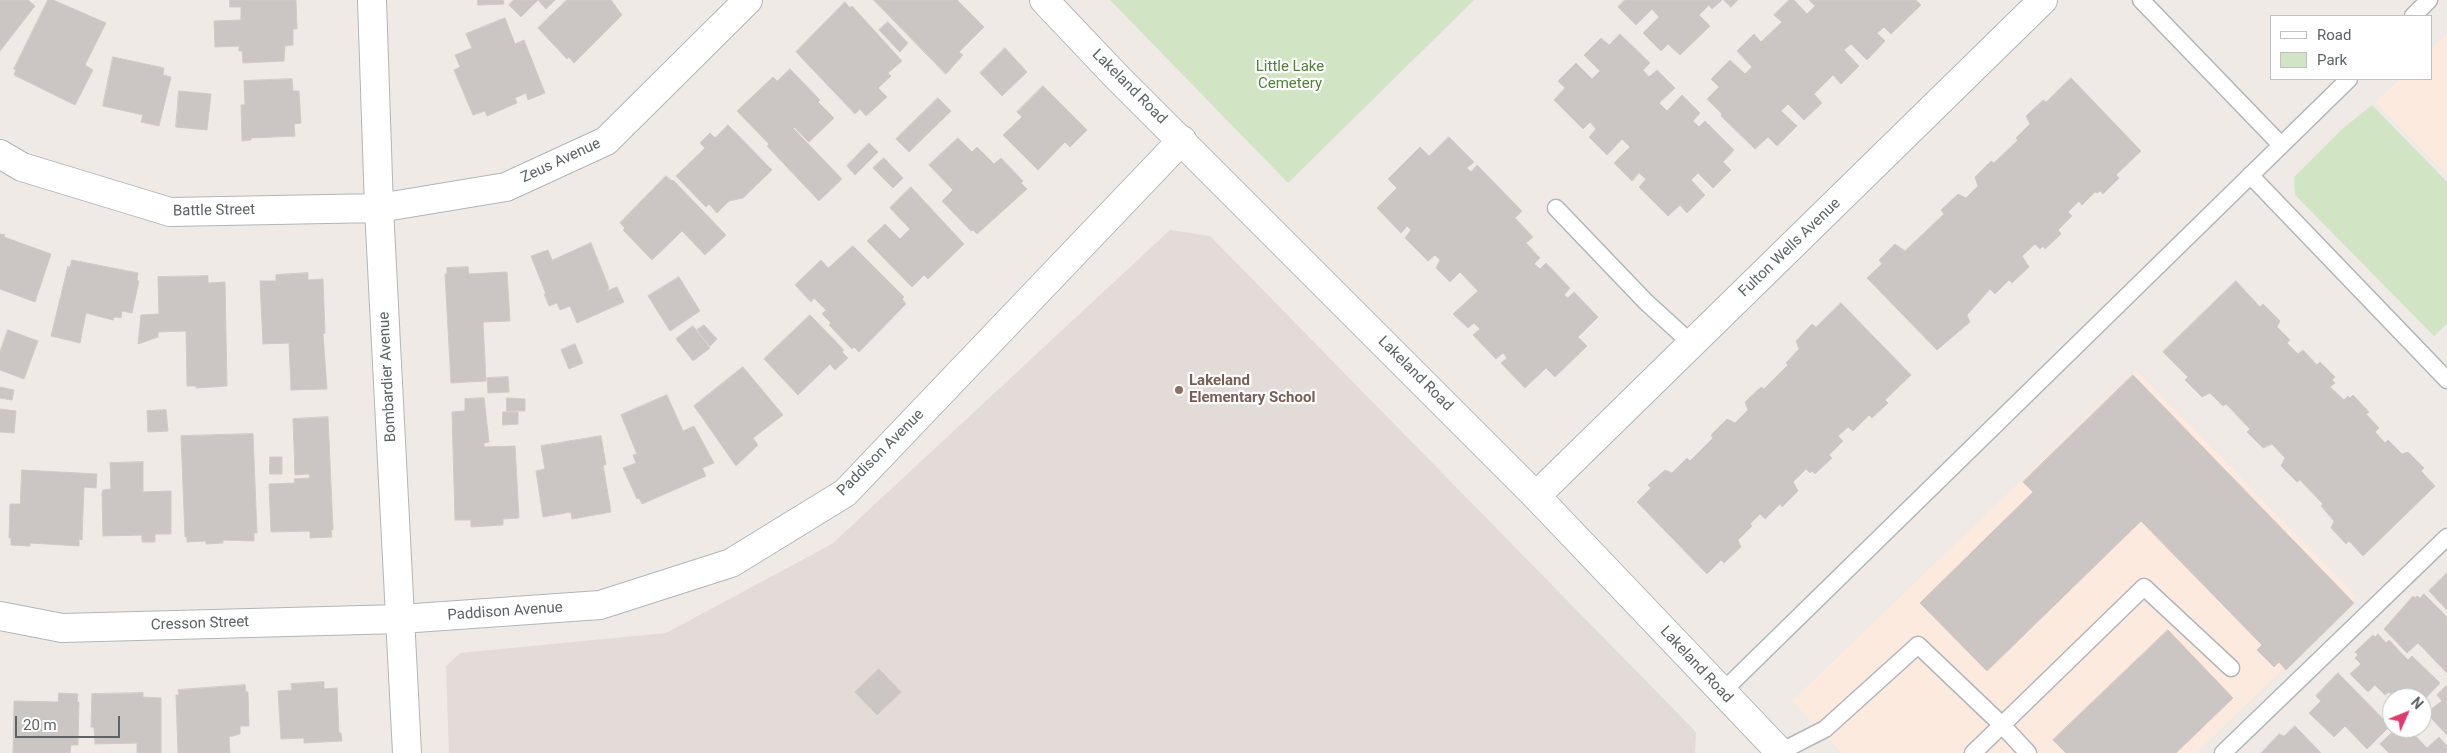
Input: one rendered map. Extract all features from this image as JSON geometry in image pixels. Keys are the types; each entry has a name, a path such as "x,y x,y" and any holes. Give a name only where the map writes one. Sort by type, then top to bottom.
{"street":[{"name":"Bombardier Avenue","path":"372,0 379,208 407,753"},
{"name":"Zeus Avenue","path":"379,208 506,187 606,142 748,0"},
{"name":"Lakeland Road","path":"1044,0 1116,76 1536,496 1780,753"},
{"name":"Fulton Wells Avenue","path":"1536,496 2042,0"},
{"name":"Paddison Avenue","path":"401,619 600,606 731,563 829,503 845,493 1182,140"},
{"name":"Battle Street","path":"0,154 22,168 170,212 379,208"},
{"name":"Cresson Street","path":"0,616 62,628 401,619"}],"lane":[{"path":"2141,0 2281,145"},
{"path":"2414,15 2429,0"},
{"path":"1722,692 2348,80"},
{"path":"2250,175 2447,380"},
{"path":"1556,208 1646,302 1692,344"},
{"path":"2223,753 2447,537"},
{"path":"1973,753 2144,587 2231,668"},
{"path":"1780,753 1825,729 1918,645 2002,725 2028,753"}],"shaded area":[{"path":"2447,34 2447,175 2375,102 2399,80 2432,80 2432,48"},
{"name":"Lakeland Elementary School","path":"1170,230 1210,236 1696,732 1695,753 449,753 446,666 460,653 666,633 832,544"},
{"path":"2136,370 2357,597 2196,753 1842,753 1792,701"}],"green space":[{"name":"Little Lake Cemetery","path":"1110,0 1474,0 1288,183"},
{"path":"2372,105 2447,182 2447,324 2434,336 2295,195 2294,177 2342,129"}],"building":[{"path":"0,0 28,0 35,6 0,51"},
{"path":"48,0 53,0 106,23 85,65 93,70 75,105 14,75 16,70 14,69"},
{"path":"230,0 296,0 297,29 293,29 293,45 285,46 284,61 243,63 242,51 239,51 239,46 215,47 214,21 241,20 241,7 230,7"},
{"path":"478,0 503,0 504,4 478,5"},
{"path":"514,0 538,0 521,17 509,5"},
{"path":"538,0 555,0 546,9"},
{"path":"567,0 611,0 622,15 574,63 569,57 567,59 538,28"},
{"path":"874,0 957,0 984,27 959,52 963,55 946,74"},
{"path":"1625,0 1722,0 1712,9 1709,5 1699,15 1710,26 1680,55 1668,44 1661,51 1643,33 1659,17 1652,9 1636,25 1618,7"},
{"path":"1724,0 1738,0 1731,7"},
{"path":"1789,0 1794,0 1807,14 1815,6 1809,0 1916,0 1921,5 1891,34 1884,27 1877,33 1885,41 1867,60 1851,44 1844,50 1859,66 1841,84 1833,75 1814,94 1822,103 1804,120 1788,104 1781,111 1797,126 1777,146 1768,137 1755,149 1721,116 1722,114 1707,99 1719,87 1711,79 1730,60 1745,74 1752,67 1737,51 1754,34 1761,42 1782,22 1774,15"},
{"path":"845,2 850,8 852,6 902,61 888,73 891,76 878,88 887,97 866,116 860,109 855,114 796,52"},
{"path":"505,18 515,44 524,40 545,93 528,100 526,93 515,98 517,103 487,116 485,111 473,115 454,70 460,67 455,55 472,48 466,34"},
{"path":"888,22 908,43 900,52 879,30"},
{"path":"1620,34 1650,63 1643,70 1649,77 1657,70 1675,88 1659,103 1667,111 1682,95 1700,113 1693,121 1699,127 1705,121 1734,150 1723,162 1731,170 1713,188 1698,173 1691,180 1705,195 1687,213 1680,205 1668,216 1639,187 1646,179 1639,173 1632,181 1614,163 1630,147 1622,139 1607,155 1589,137 1596,129 1590,122 1583,129 1554,100 1565,88 1558,81 1576,63 1592,79 1600,71 1584,55 1601,38 1609,45"},
{"path":"1005,48 1027,72 1002,96 980,73"},
{"path":"113,57 164,68 163,75 171,77 159,126 141,122 143,115 103,106"},
{"path":"790,69 820,100 818,102 834,118 809,142 793,128 842,179 819,201 737,111 773,77 777,81"},
{"path":"2071,78 2141,151 2116,175 2119,178 2103,194 2100,191 2095,192 2082,205 2079,201 2068,212 2072,216 2058,230 2061,234 2045,249 2043,246 2040,249 2035,244 2022,256 2029,267 2012,283 2009,280 1995,294 1990,289 1967,315 1970,322 1937,350 1867,278 1882,264 1879,260 1895,244 1905,251 1944,214 1941,210 1958,194 1966,198 1978,186 1975,177 1991,161 1994,163 2018,140 2016,138 2030,124 2026,116 2043,100 2046,102"},
{"path":"292,79 293,91 299,91 301,123 294,124 295,136 251,138 251,140 242,141 241,105 245,105 244,81"},
{"path":"1043,86 1087,130 1070,147 1065,142 1038,170 1003,135 1022,117 1017,112"},
{"path":"179,91 211,94 207,130 176,127"},
{"path":"938,98 951,111 909,152 896,139"},
{"path":"728,125 772,170 743,198 729,201 717,213 709,204 706,207 676,176 705,148 700,143 710,133 715,138"},
{"path":"1449,137 1474,162 1467,168 1471,172 1477,165 1522,211 1515,218 1533,237 1526,243 1540,258 1534,264 1540,269 1546,263 1570,288 1564,295 1568,298 1574,292 1598,317 1578,337 1587,346 1555,377 1546,368 1525,388 1501,363 1507,358 1503,353 1496,359 1473,335 1480,329 1474,323 1468,328 1453,314 1478,291 1460,272 1450,282 1436,268 1440,260 1435,255 1428,261 1405,238 1411,230 1407,226 1401,233 1377,208 1397,188 1388,179 1420,147 1429,156"},
{"path":"958,138 972,152 977,147 994,164 1001,158 1023,181 1021,183 1027,189 977,234 973,230 971,231 942,201 953,190 929,165"},
{"path":"869,143 878,152 855,175 847,166"},
{"path":"884,158 903,178 893,188 873,168"},
{"path":"666,176 673,180 726,235 705,255 682,231 652,260 623,230 625,228 620,223"},
{"path":"911,187 964,244 928,279 924,275 912,287 867,241 885,224 900,239 910,229 890,208"},
{"path":"0,234 51,254 35,302 0,289"},
{"path":"591,243 609,288 606,291 617,287 624,302 577,323 570,306 560,310 557,303 549,306 531,256 548,250 552,260"},
{"path":"853,246 904,297 902,299 906,304 859,352 854,347 852,349 829,325 831,323 822,314 826,310 814,298 811,302 795,285 821,260 828,268"},
{"path":"72,260 138,273 137,280 139,281 132,313 122,311 121,318 114,317 113,320 86,313 80,343 51,336 68,266 70,267"},
{"path":"468,267 469,274 507,272 510,321 483,322 486,381 451,383 445,274 447,274 447,268"},
{"path":"308,273 308,280 323,279 325,333 323,334 327,389 291,390 289,343 263,344 260,281 276,281 276,275"},
{"path":"208,276 208,283 225,282 227,386 196,388 196,386 187,386 186,331 158,332 158,337 138,344 141,315 159,314 158,277"},
{"path":"679,277 700,311 670,331 648,296"},
{"path":"2236,281 2260,307 2263,304 2280,321 2277,327 2290,340 2287,343 2298,354 2303,350 2317,365 2320,362 2335,377 2332,380 2335,383 2330,387 2344,400 2348,396 2350,398 2353,395 2369,412 2366,414 2379,428 2375,432 2385,443 2388,440 2402,454 2408,452 2424,468 2421,471 2435,486 2363,556 2349,541 2346,544 2331,528 2334,521 2321,506 2323,504 2300,480 2297,482 2281,466 2285,458 2272,444 2263,448 2247,432 2250,429 2226,404 2223,406 2210,393 2202,397 2185,380 2188,377 2163,352"},
{"path":"1841,303 1911,375 1885,400 1888,403 1872,418 1869,415 1853,431 1848,427 1838,436 1843,441 1829,455 1832,458 1815,474 1812,471 1810,473 1806,469 1793,482 1798,491 1782,507 1780,504 1765,519 1760,514 1750,524 1752,526 1738,540 1741,547 1724,563 1721,560 1707,574 1637,502 1651,488 1648,485 1665,470 1672,473 1687,458 1690,461 1713,438 1711,435 1727,419 1735,423 1748,410 1745,402 1761,387 1764,389 1788,365 1786,363 1799,349 1796,341 1812,324 1816,327"},
{"path":"810,315 844,350 842,352 848,358 835,370 830,364 798,395 764,359"},
{"path":"704,325 717,339 710,346 697,330"},
{"path":"693,326 710,348 693,361 676,339"},
{"path":"8,330 38,341 24,379 0,370 0,352"},
{"path":"575,344 583,363 569,369 561,350"},
{"path":"743,367 783,415 753,438 758,445 736,466 694,406"},
{"path":"2133,375 2354,603 2286,670 2279,662 2274,667 2257,650 2262,645 2141,521 1987,671 1920,603 2033,492 2023,482"},
{"path":"508,377 509,392 488,393 487,378"},
{"path":"0,387 14,390 12,400 0,398"},
{"path":"667,395 683,431 694,426 714,463 702,468 706,476 642,504 639,498 637,499 623,468 636,463 633,455 637,454 621,415"},
{"path":"484,398 489,442 484,443 484,447 515,446 519,518 503,519 503,525 471,527 471,520 455,520 452,412 465,411 465,399"},
{"path":"507,398 525,399 525,411 507,411"},
{"path":"0,409 16,411 14,433 0,432"},
{"path":"166,410 168,431 148,432 147,411"},
{"path":"503,412 518,412 518,424 503,425"},
{"path":"328,417 332,537 310,538 310,531 271,532 269,484 295,483 294,479 310,478 309,474 295,475 293,419"},
{"path":"253,434 257,533 254,533 254,541 223,540 223,543 206,544 206,541 187,542 187,537 185,537 181,436"},
{"path":"601,436 606,465 603,465 611,512 572,519 571,512 543,517 536,471 545,469 541,446"},
{"path":"270,457 282,457 282,474 270,474"},
{"path":"143,462 143,492 171,491 171,534 155,534 155,542 142,542 142,535 103,536 102,493 103,490 111,489 110,463"},
{"path":"22,470 97,474 96,488 84,487 82,540 79,539 79,546 30,543 30,546 11,545 11,538 9,538 10,504 20,504"},
{"path":"2447,573 2447,610 2429,591"},
{"path":"2424,594 2447,617 2447,673 2418,643 2407,653 2384,629 2413,596 2420,598"},
{"path":"2168,630 2233,698 2176,753 2066,753 2053,740"},
{"path":"2378,634 2386,643 2389,640 2408,660 2412,656 2440,683 2432,691 2432,688 2382,688 2382,692 2375,685 2368,692 2350,674 2361,664 2355,658 2358,655 2355,652 2373,635 2375,637"},
{"path":"879,669 901,692 877,715 855,692"},
{"path":"2338,673 2382,718 2382,734 2367,749 2345,726 2334,737 2309,713 2321,701 2316,696"},
{"path":"324,682 324,689 337,688 339,733 341,733 342,741 304,743 304,738 281,739 278,691 292,690 291,684"},
{"path":"245,685 246,692 248,692 249,726 240,726 240,734 229,737 230,753 178,753 176,695 179,695 178,690"},
{"path":"2447,686 2447,735 2432,719 2432,708 2442,701 2437,695"},
{"path":"59,693 78,694 78,745 71,745 70,753 13,753 14,701 58,702"},
{"path":"143,693 143,697 161,698 161,753 137,753 137,743 95,744 94,727 91,727 92,694"},
{"path":"2295,726 2321,753 2261,753 2279,734 2284,736"},
{"path":"2439,737 2447,746 2447,753 2389,753 2380,744 2386,738 2418,738 2427,748"}],"place":[{"name":"Lakeland Elementary School","path":"1179,390"}]}
